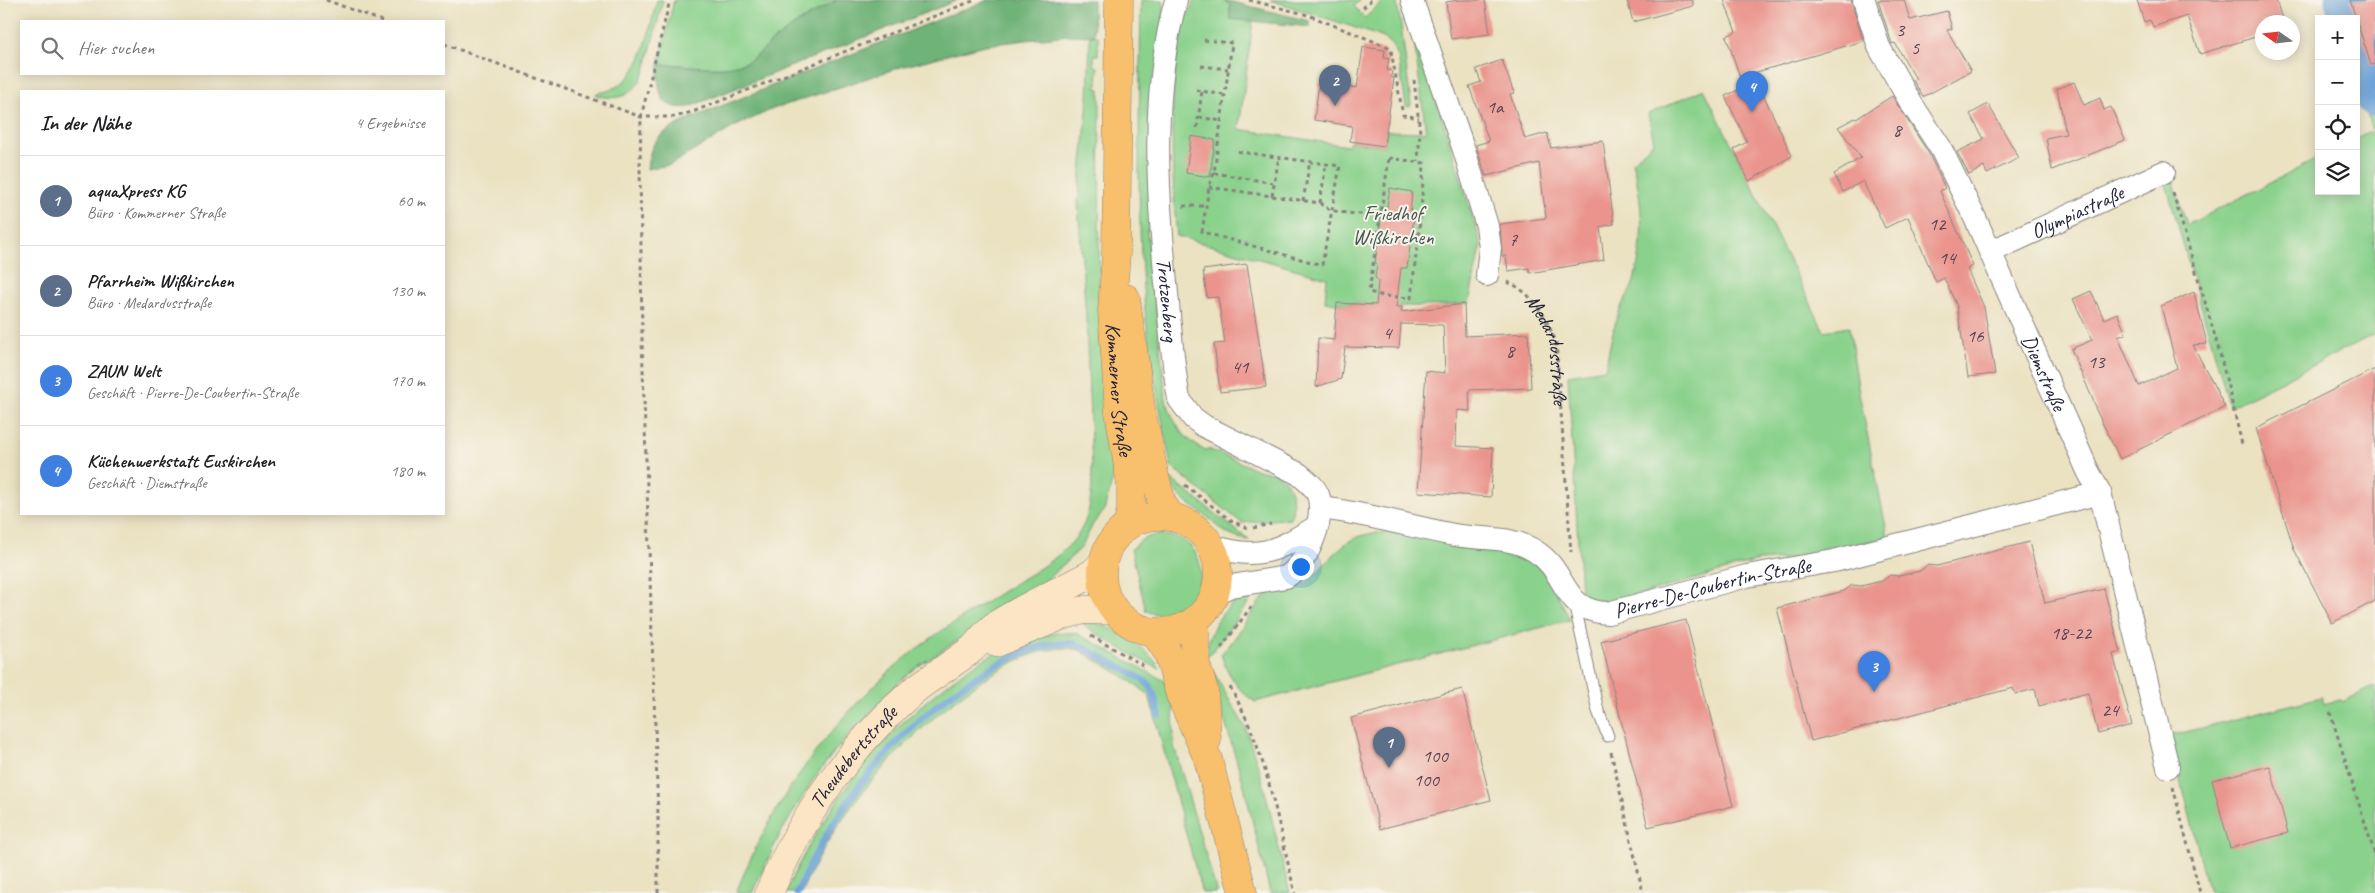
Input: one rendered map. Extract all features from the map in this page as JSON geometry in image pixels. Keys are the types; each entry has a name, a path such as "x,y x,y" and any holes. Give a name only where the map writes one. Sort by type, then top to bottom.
{"main road":[{"name":"Kommerner Straße","path":"1119,12 1116,253 1112,310 1119,412 1131,485 1131,510 1127,526"},
{"name":"Kommerner Straße","path":"1116,253 1129,310 1141,408 1154,473 1162,504 1171,516"},
{"path":"1171,516 1194,526 1212,546 1218,569 1215,593 1207,609 1195,621 1180,629 1154,632 1132,625 1114,610 1103,584 1103,563 1111,543 1127,526 1148,517 1171,516"},
{"name":"Theudebertstraße","path":"769,893 802,826 824,791 883,719 914,691 972,649 994,626 1093,573 1103,563"},
{"name":"Theudebertstraße","path":"972,649 1001,641 1061,616 1084,610 1114,610"},
{"path":"1195,621 1195,650 1204,690 1208,759"},
{"path":"1154,632 1168,653 1180,695 1208,759 1243,893"}],"street":[{"name":"Trotzenberg","path":"1176,0 1165,52 1158,146 1159,208 1179,399 1186,410 1204,426 1299,474 1319,496 1318,517"},
{"path":"1412,0 1464,150 1487,226 1490,248 1487,274"},
{"name":"Diemstraße","path":"1864,0 1879,47 1911,103 1940,147 1990,252 2088,471 2100,493 2168,767"},
{"name":"Olympiastraße","path":"1990,252 2164,172"},
{"name":"Pierre-De-Coubertin-Straße","path":"1574,602 1595,613 1608,613 1747,576 1834,561 2100,493"},
{"path":"1212,546 1226,551 1256,553 1281,547 1318,517 1357,512 1456,535 1519,542 1537,552 1556,571 1574,602"},
{"path":"1215,593 1231,586 1286,577 1293,573 1304,560 1318,517"}],"lane":[{"path":"1574,602 1598,711 1608,736"}],"path":[{"path":"326,0 379,20"},
{"path":"658,893 658,806 642,329 640,166 641,117 670,0"},
{"path":"445,44 641,117 675,117 695,112 975,0"},
{"path":"1249,0 1308,15 1388,47 1391,51 1403,115 1419,118"},
{"path":"1363,8 1371,0"},
{"path":"1204,40 1232,43 1214,174 1205,206 1202,232 1322,265 1340,166 1234,151"},
{"path":"1201,66 1228,69"},
{"path":"1196,90 1224,95"},
{"path":"1198,128 1202,92"},
{"path":"1199,117 1221,121"},
{"path":"1272,196 1279,157"},
{"path":"1389,158 1424,163 1421,212 1411,298 1384,296 1369,292 1381,215 1389,158"},
{"path":"1303,201 1310,161"},
{"path":"1320,203 1326,164"},
{"path":"2164,172 2169,180 2219,350 2242,444"},
{"path":"1214,174 1274,183"},
{"path":"1209,187 1320,203 1325,209 1381,215"},
{"path":"1185,205 1205,206"},
{"name":"Medardusstraße","path":"1487,274 1513,284 1528,296 1540,311 1556,342 1571,557"},
{"path":"1086,634 1151,670 1163,674 1174,671"},
{"path":"1227,681 1245,712 1257,742 1295,893"},
{"path":"2330,712 2375,855"},
{"path":"1608,736 1643,893"},
{"path":"2168,767 2200,893"}],"green space":[{"path":"657,0 663,0 645,71 641,79 626,95 613,98 596,95 624,82 633,71 640,59"},
{"path":"674,0 837,0 789,29 751,60 731,66 710,67 659,65"},
{"path":"837,0 958,0 689,107 678,107 665,102 660,90 659,65 721,67 741,64 755,57 789,29"},
{"path":"988,0 1093,0 1094,36 1068,35 985,45 901,67 773,109 734,127 670,165 647,169 651,149 660,136 691,118"},
{"path":"1141,0 1163,0 1164,7 1154,229 1147,230 1166,400 1172,416 1184,435 1196,445 1204,450 1214,451 1258,470 1273,472 1284,479 1291,491 1293,505 1291,518 1242,523 1171,467 1158,400 1143,288 1139,180"},
{"name":"Friedhof Wißkirchen","path":"1196,0 1224,0 1230,6 1230,19 1253,21 1239,129 1348,146 1350,141 1384,146 1386,131 1426,132 1413,32 1416,33 1481,244 1469,303 1415,306 1325,302 1327,278 1177,236 1172,149 1175,78 1179,45 1186,19"},
{"path":"1224,0 1310,21 1310,27 1230,19 1230,6"},
{"path":"1270,0 1360,0 1354,6 1365,18 1384,0 1396,0 1411,105 1409,107 1406,106 1398,56 1390,43 1384,38"},
{"path":"2334,0 2350,0 2355,15 2338,15"},
{"path":"2360,31 2375,78 2375,334 2230,407 2164,177 2171,173 2187,225 2315,160 2315,195 2360,195 2360,137 2372,131 2360,90"},
{"path":"1090,36 1098,36 1098,55 1094,55 1094,66 1098,67 1097,89 1100,89 1099,299 1113,479 1104,511 1093,524 1081,548 1039,587 917,667 900,681 834,752 813,780 780,834 752,893 736,893 764,831 781,802 820,746 865,695 919,647 1060,554 1075,539 1087,516 1092,486 1092,471 1086,318 1078,203 1088,102"},
{"path":"1704,89 1824,331 1849,327 1859,393 1888,537 1798,558 1758,561 1618,601 1599,601 1581,593 1568,375 1605,369 1616,320 1634,281 1640,249 1641,220 1639,190 1632,162 1654,142 1648,114"},
{"path":"1168,479 1172,480 1249,540 1229,535 1225,532 1180,496"},
{"path":"1388,532 1482,551 1525,555 1546,571 1570,620 1255,702 1243,693 1226,668 1221,654 1265,596 1273,591 1297,588 1303,585 1347,542 1363,535"},
{"path":"1155,535 1178,538 1192,548 1200,563 1200,580 1194,596 1183,609 1167,614 1146,611 1131,549 1143,539"},
{"path":"1252,594 1249,602 1213,651 1207,656 1210,636 1219,618 1234,603"},
{"path":"1090,622 1110,628 1130,638 1160,668 1145,662 1082,623"},
{"path":"1054,633 1076,633 1165,681 1173,701 1174,746 1217,893 1202,893 1149,695 1121,675 1082,651 1075,649 1047,650 1016,661 985,679 953,702 923,728 872,780 839,823 801,893 785,893 799,864 832,808 870,757 892,733 940,690 977,663 1006,648"},
{"path":"1209,670 1213,671 1246,729 1261,775 1290,893 1270,893 1243,782"},
{"path":"2375,686 2375,893 2209,893 2170,736 2321,697 2323,704 2340,699 2342,702"}],"building":[{"path":"1485,0 1490,34 1451,39 1446,2"},
{"path":"1627,0 1693,0 1693,6 1633,22"},
{"path":"1724,0 1851,0 1863,41 1740,77 1726,36 1736,32"},
{"path":"1878,0 1904,0 1910,20 1947,11 1952,29 1947,30 1971,71 1923,97 1913,80 1916,79 1895,43 1892,44"},
{"path":"2137,0 2276,0 2281,15 2255,15 2255,37 2200,54 2187,16 2153,27 2150,20 2144,22"},
{"path":"2350,0 2375,0 2375,64 2371,65 2360,31 2360,15 2355,15"},
{"path":"1363,47 1385,50 1384,58 1389,59 1387,70 1392,71 1391,77 1394,78 1384,146 1350,141 1352,126 1314,120 1319,83 1357,88"},
{"path":"1502,60 1514,93 1510,94 1525,139 1547,133 1551,148 1603,141 1614,224 1600,227 1604,260 1530,273 1529,268 1508,271 1506,256 1502,256 1500,224 1546,218 1539,163 1486,176 1476,145 1489,141 1469,86 1481,82 1476,69"},
{"path":"1757,81 1792,156 1749,181 1734,149 1747,142 1725,96"},
{"path":"2074,82 2084,105 2100,98 2104,110 2111,107 2125,140 2052,170 2046,138 2066,134 2057,89"},
{"path":"1892,96 1929,154 1945,188 1940,191 1973,266 1967,269 1984,307 1995,374 1968,377 1957,306 1944,278 1936,282 1908,217 1885,228 1863,181 1843,192 1834,174 1861,158 1838,127 1856,119"},
{"path":"1988,104 2019,158 1987,174 1984,167 1969,175 1957,152 1984,139 1970,114"},
{"path":"1191,136 1215,140 1210,177 1186,173"},
{"path":"1390,188 1412,192 1410,216 1414,217 1407,268 1401,268 1396,307 1402,307 1401,312 1464,304 1465,336 1528,333 1531,388 1469,390 1470,411 1457,410 1456,446 1493,448 1491,497 1418,492 1426,371 1445,373 1443,325 1401,324 1399,348 1345,347 1341,379 1316,387 1318,338 1334,340 1337,303 1376,305 1378,281 1375,277 1377,264 1375,263 1382,211 1386,212"},
{"path":"1247,264 1266,387 1220,392 1214,344 1225,343 1218,297 1207,298 1203,270"},
{"path":"2091,291 2104,319 2117,313 2126,334 2118,337 2139,386 2177,368 2161,306 2194,292 2207,344 2193,345 2225,407 2120,459 2095,408 2071,349 2092,340 2073,299"},
{"path":"2375,369 2375,601 2332,623 2294,549 2256,428"},
{"path":"2029,542 2045,603 2104,589 2121,652 2113,654 2132,725 2098,734 2088,693 2039,706 2035,689 2015,694 2013,688 1811,741 1777,608 1844,591 1852,585 1861,586 1882,581 1890,575 1899,576 1920,571 1928,565 1937,566"},
{"path":"1686,620 1733,806 1648,827 1601,641"},
{"path":"1462,689 1491,800 1380,829 1351,718"},
{"path":"2270,766 2288,833 2230,848 2212,780"}],"waterway":[{"path":"2345,0 2350,15"},
{"path":"2360,50 2375,97"},
{"path":"797,893 833,825 855,792 879,762 934,708 965,684 998,664 1025,652 1045,646 1064,643 1078,645 1147,683 1153,692 1159,715"}],"place":[{"name":"Pfarrheim Wißkirchen","path":"1335,106"},
{"name":"Küchenwerkstatt Euskirchen","path":"1752,112"},
{"name":"ZAUN Welt","path":"1874,692"},
{"name":"aquaXpress KG","path":"1389,768"}]}
